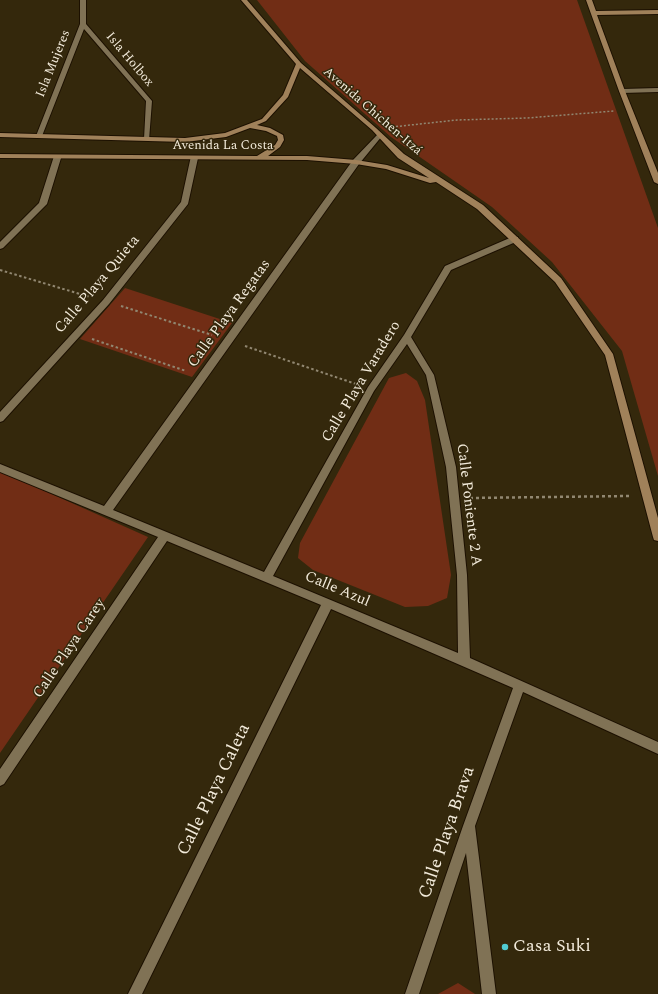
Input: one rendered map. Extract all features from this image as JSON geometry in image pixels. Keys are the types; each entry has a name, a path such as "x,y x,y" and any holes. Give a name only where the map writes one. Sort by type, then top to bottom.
{"main road":[{"name":"Avenida Chichen-Itzá","path":"244,0 299,64 377,132 401,156 480,207 558,280 609,354 658,537"},
{"path":"589,0 622,91 658,182"},
{"path":"594,13 658,12"},
{"name":"Avenida La Costa","path":"0,135 185,140 226,135 264,120 286,96 299,64"},
{"path":"249,126 268,129 280,135 281,140 278,146 257,158"},
{"name":"Avenida La Costa","path":"0,156 57,158 307,158 356,162 387,167 443,184"}],"street":[{"name":"Isla Mujeres","path":"38,136 83,24 83,0"},
{"name":"Isla Holbox","path":"83,24 149,101 146,139"},
{"path":"622,91 658,90"},
{"name":"Calle Playa Regatas","path":"106,512 377,132"},
{"path":"0,246 43,204 57,158"},
{"name":"Calle Playa Quieta","path":"0,418 106,302 185,202 194,158"},
{"name":"Calle Playa Varadero","path":"267,577 371,389 407,337 448,268 515,239"},
{"name":"Calle Poniente 2 A","path":"407,337 430,375 451,467 462,575 464,660"},
{"name":"Calle Azul","path":"0,468 267,577 464,660 658,748"},
{"name":"Calle Playa Carey","path":"0,780 165,535"},
{"name":"Calle Playa Caleta","path":"135,994 328,603"},
{"name":"Calle Playa Brava","path":"412,994 469,826 520,685"},
{"path":"469,826 489,994"}],"path":[{"path":"377,132 457,120 527,118 630,110"},
{"path":"0,270 106,302"},
{"path":"77,333 203,377"},
{"path":"454,498 647,496"}],"shaded area":[{"path":"257,0 577,0 658,228 658,476 622,351 552,262 492,207 391,137 305,61"},
{"path":"125,288 232,323 192,377 80,339"},
{"path":"406,373 417,381 425,400 451,575 447,598 428,606 405,607 313,570 298,558 300,543 389,378"},
{"path":"0,471 148,537 0,753"},
{"path":"458,983 475,994 438,994"}],"place":[{"name":"Casa Suki","path":"505,947"}]}
